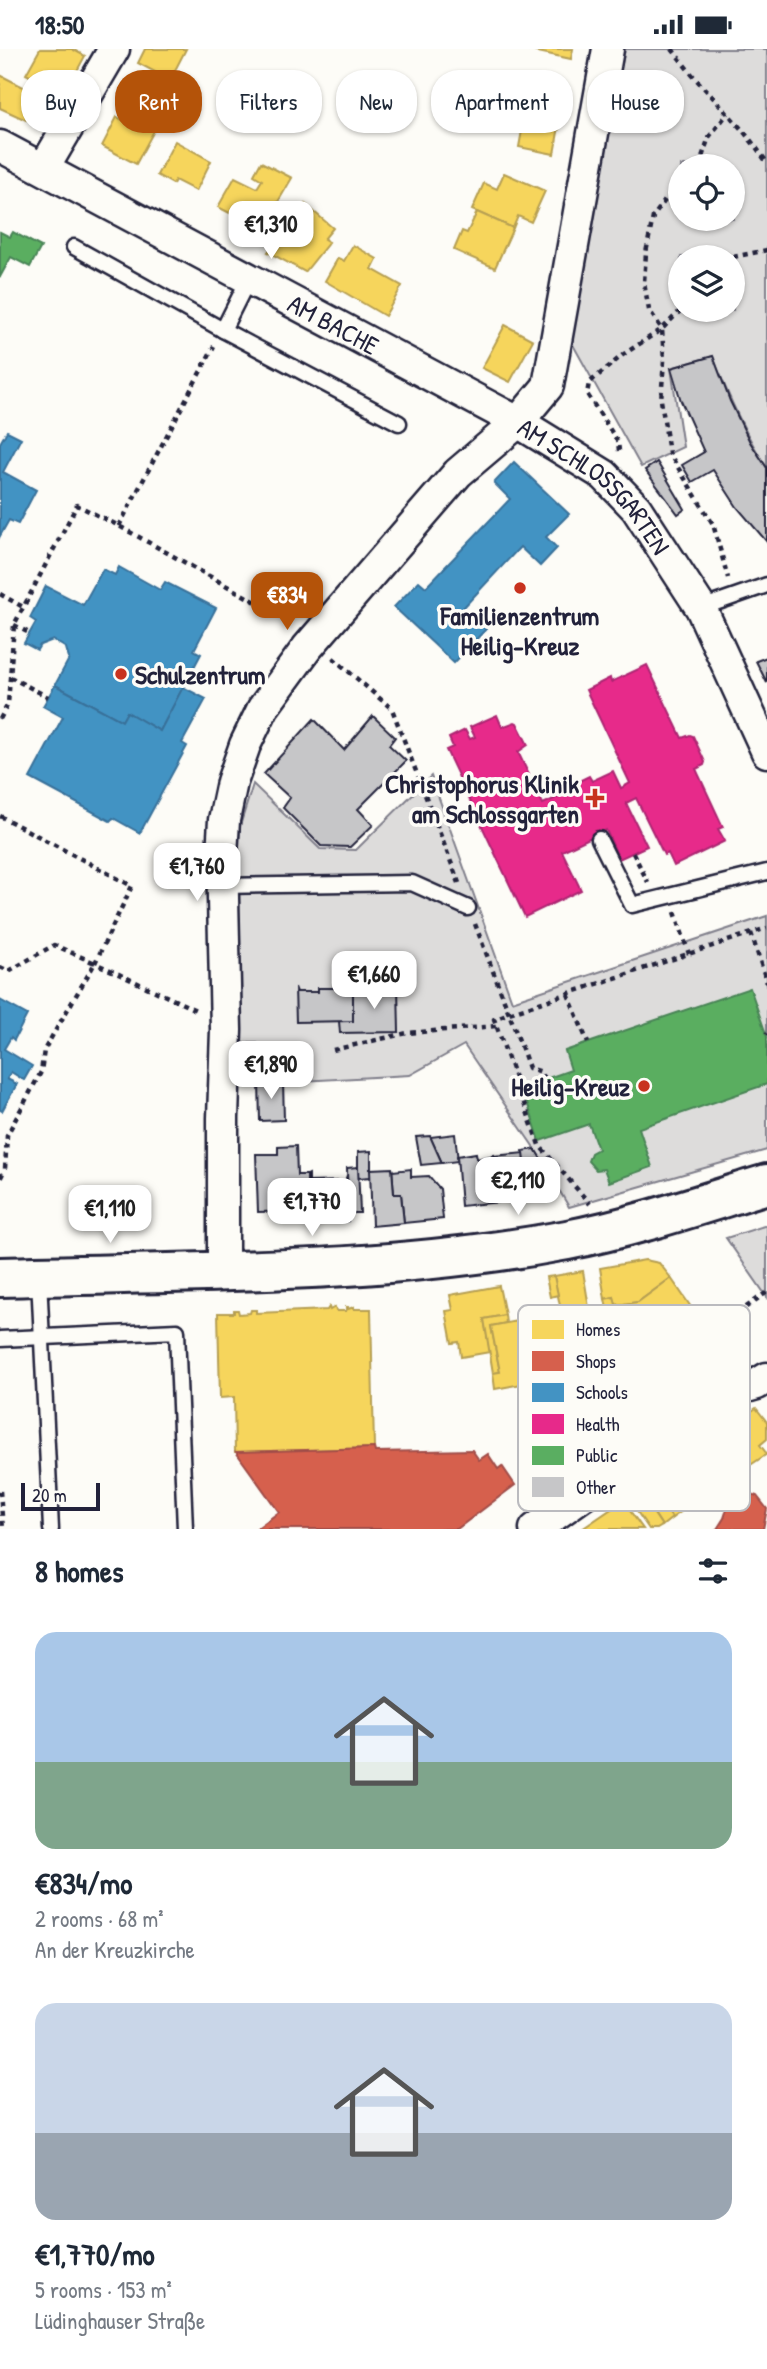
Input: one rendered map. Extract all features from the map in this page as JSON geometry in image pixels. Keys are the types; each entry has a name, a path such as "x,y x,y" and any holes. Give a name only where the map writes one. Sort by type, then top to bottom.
{"street":[{"path":"44,168 114,49"},
{"name":"AM SCHLOSSGARTEN","path":"608,49 548,386 518,422 604,475 636,508 701,608 767,752"},
{"name":"AM BACHE","path":"0,146 518,422"},
{"path":"223,1271 226,1024 222,886 224,820 232,782 245,745 263,708 313,641 458,473 518,422"},
{"path":"0,1277 223,1271 404,1262 565,1240 767,1184"},
{"path":"750,1386 767,1378"},
{"path":"535,1529 560,1511"}],"lane":[{"path":"74,247 399,423"},
{"path":"223,330 250,278"},
{"path":"701,608 767,585"},
{"path":"599,839 632,905 767,872"},
{"path":"222,886 412,883 468,908"},
{"path":"39,1277 51,1529"},
{"path":"0,1339 177,1331 185,1529"}],"path":[{"path":"672,49 695,79 729,113 767,163"},
{"path":"703,154 709,137 729,113"},
{"path":"668,197 653,216 644,283 649,310 662,329 664,361 661,400 669,453 713,524 733,597"},
{"path":"745,255 767,250"},
{"path":"618,442 587,394 589,383 669,322"},
{"path":"119,526 223,330"},
{"path":"0,719 8,704 14,625 76,505 286,617 313,641"},
{"path":"0,594 23,607"},
{"path":"14,625 29,633"},
{"path":"10,677 48,697"},
{"path":"356,678 391,709 529,1068 542,1072 544,1079"},
{"path":"0,816 132,886 95,963 44,1050 41,1072 7,1135 5,1169 0,1179"},
{"path":"633,853 663,897 689,954"},
{"path":"611,1229 539,1145 494,1019 767,928"},
{"path":"751,933 767,983"},
{"path":"0,967 9,971 54,944 226,1024"},
{"path":"568,994 588,1043"},
{"path":"333,1050 407,1033 497,1026"},
{"path":"749,1305 767,1292"},
{"path":"0,1491 3,1529"}],"shaded area":[{"path":"625,49 767,49 767,468 737,413 713,356 671,368 683,447 641,467 572,343 568,323 608,133 684,133 684,70 621,70"},
{"path":"431,776 512,1001 767,916 767,1150 569,1207 535,1149 464,1045 410,1075 283,1082 282,1056 258,1056 257,1043 240,1043 237,886 240,826 253,784 320,849 356,850"},
{"path":"767,1225 767,1297 726,1238"}],"building: Homes":[{"path":"40,49 72,49 85,56 77,70 28,70"},
{"path":"145,49 186,49 175,70 151,70 138,63"},
{"path":"524,49 573,49 571,59"},
{"path":"0,75 21,86 21,118 0,108"},
{"path":"115,121 115,133 153,133 136,164 102,146"},
{"path":"522,133 558,133 554,154 519,147"},
{"path":"175,141 211,161 196,191 175,180 173,184 157,175"},
{"path":"261,162 292,178 275,207 264,201 251,224 218,207 235,177 257,188 262,180 254,175"},
{"path":"504,173 545,191 531,222 518,216 513,228 472,210 484,183 497,189"},
{"path":"305,204 333,228 324,239 329,242 305,272 268,252"},
{"path":"477,212 513,228 495,268 454,250 462,231 467,233"},
{"path":"353,245 377,259 372,269 402,286 385,316 325,281 338,258 344,261"},
{"path":"505,325 533,340 510,382 482,368"},
{"path":"645,1260 659,1263 671,1278 638,1302 616,1305 614,1297 605,1299 600,1268"},
{"path":"583,1271 589,1305 560,1305 554,1276"},
{"path":"554,1276 558,1295 550,1297 546,1277"},
{"path":"671,1278 690,1305 616,1305 638,1302"},
{"path":"499,1286 505,1315 484,1319 490,1352 461,1357 459,1342 452,1343 446,1311 453,1310 450,1295"},
{"path":"614,1297 616,1305 606,1305 605,1299"},
{"path":"329,1307 330,1310 335,1307 336,1311 346,1311 346,1307 371,1309 374,1448 235,1452 234,1397 220,1398 218,1313 234,1313 234,1310 238,1310 239,1314 250,1313 251,1310 256,1310 256,1313 327,1310"},
{"path":"505,1315 506,1323 491,1326 500,1372 493,1373 484,1319"},
{"path":"518,1321 518,1385 495,1389 493,1373 500,1372 491,1326"},
{"path":"756,1408 767,1422 767,1439 760,1445 767,1454 750,1465 750,1412"},
{"path":"608,1511 630,1511 643,1529 582,1529"},
{"path":"637,1511 652,1511 662,1526 649,1529"},
{"path":"652,1511 667,1511 672,1518 662,1526"},
{"path":"667,1511 682,1511 672,1518"}],"building: Shops":[{"path":"374,1448 375,1452 472,1450 479,1460 488,1454 498,1469 502,1466 515,1485 457,1529 256,1529 279,1512 236,1452"},
{"path":"750,1494 757,1496 767,1509 763,1529 717,1529 726,1511 750,1511"}],"building: Schools":[{"path":"7,431 21,438 3,472 36,490 18,524 9,520 0,536 0,443"},
{"path":"514,462 569,514 546,537 557,548 540,566 520,547 463,608 486,629 454,663 394,607 419,581 426,587 510,499 494,483"},
{"path":"119,567 160,590 165,582 216,608 194,650 201,654 160,731 127,712 122,721 55,685 69,659 66,648 53,640 40,645 37,650 24,643 36,622 30,618 46,586 83,605 103,569 115,575"},
{"path":"55,685 122,721 127,712 160,731 183,687 206,699 182,743 187,746 140,833 113,818 110,821 30,778 63,717 43,706"},
{"path":"0,1000 27,1015 14,1040 11,1037 4,1049 32,1066 24,1080 11,1072 7,1079 17,1084 2,1111 0,1110"}],"building: Health":[{"path":"647,665 682,738 693,736 705,762 696,769 723,827 718,829 725,841 674,866 668,853 664,855 636,798 626,803 647,846 619,859 606,830 562,851 581,890 525,917 446,750 453,747 449,738 465,730 470,739 475,737 470,727 497,715 502,727 517,723 528,745 518,752 543,804 580,787 577,782 589,776 592,781 613,771 621,788 630,783 586,690"}],"building: Public":[{"path":"0,232 10,237 13,232 41,247 30,267 11,257 0,277"},
{"name":"Heilig-Kreuz","path":"750,988 767,1037 767,1084 639,1128 652,1167 609,1182 604,1169 596,1170 588,1161 591,1153 598,1149 589,1124 540,1141 522,1087 571,1070 565,1051"}],"building: Other":[{"path":"713,356 730,401 750,442 767,468 767,542 737,507 713,470 692,482 682,465 704,452 681,401 671,368"},
{"path":"657,462 685,509 678,514 645,470"},
{"path":"767,657 767,683 756,661"},
{"path":"373,716 395,737 389,745 406,761 358,809 373,825 350,847 321,846 283,808 290,798 264,774 314,719 344,750"},
{"path":"398,986 399,1032 340,1033 339,1021 353,1021 353,989"},
{"path":"295,987 297,992 318,992 318,988 353,988 353,1021 296,1022"},
{"path":"282,1055 283,1082 259,1082 258,1056"},
{"path":"259,1082 283,1082 284,1120 260,1121"},
{"path":"455,1134 458,1161 442,1163 430,1137"},
{"path":"430,1136 442,1163 421,1165 416,1137"},
{"path":"296,1146 297,1175 307,1175 308,1208 298,1208 298,1211 258,1212 256,1154 278,1154 278,1147"},
{"path":"535,1149 549,1172 526,1175 523,1151"},
{"path":"371,1151 371,1177 358,1178 358,1152"},
{"path":"476,1153 477,1159 494,1155 499,1202 461,1206 457,1156"},
{"path":"524,1153 529,1197 499,1201 494,1156"},
{"path":"358,1167 360,1213 348,1213 347,1168"},
{"path":"392,1168 393,1171 411,1169 411,1177 429,1176 440,1189 443,1219 404,1223 401,1194 394,1194"},
{"path":"392,1168 394,1194 401,1194 404,1223 372,1226 370,1169"},
{"path":"309,1174 309,1182 345,1181 347,1175 348,1221 309,1222 307,1175"}],"place":[{"name":"Familienzentrum Heilig-Kreuz","path":"520,588"},
{"name":"Schulzentrum","path":"121,674"},
{"name":"Christophorus Klinik am Schlossgarten","path":"595,798"},
{"name":"Heilig-Kreuz","path":"644,1086"}]}
